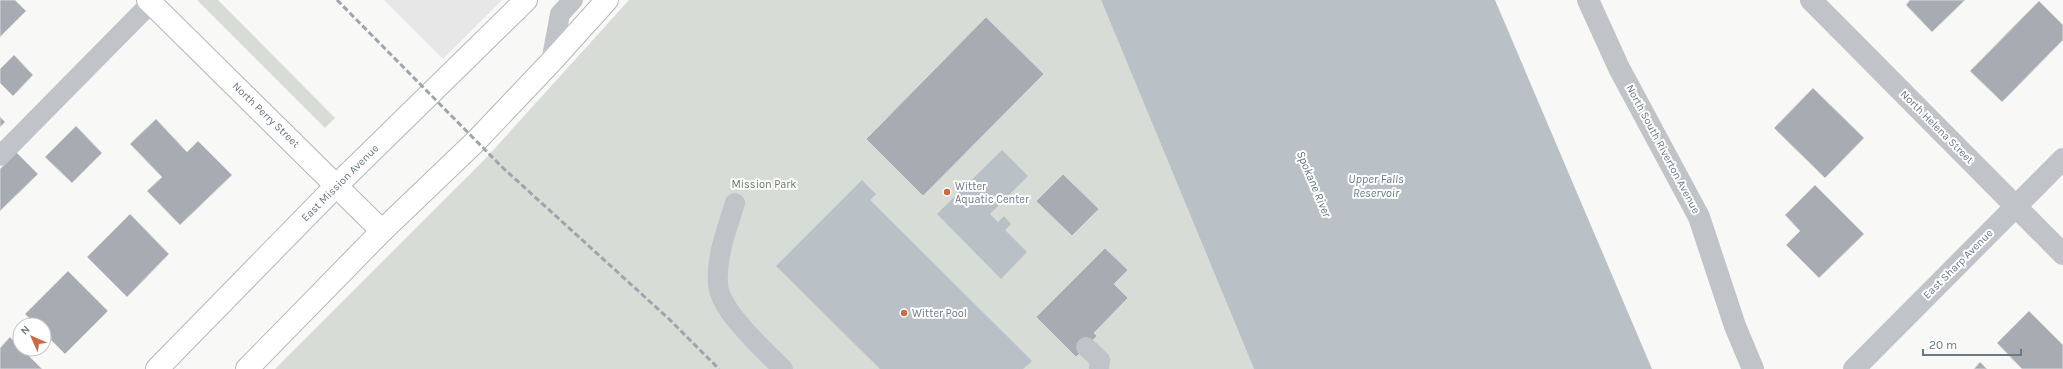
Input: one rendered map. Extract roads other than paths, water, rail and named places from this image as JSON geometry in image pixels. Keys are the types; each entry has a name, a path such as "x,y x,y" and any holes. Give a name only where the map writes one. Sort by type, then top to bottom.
{"main road":[{"name":"East Mission Avenue","path":"157,369 337,185 526,0"},
{"path":"247,369 382,231 476,141 607,0"},
{"name":"North Perry Street","path":"150,2 382,231"}],"street":[{"name":"North South Riverton Avenue","path":"1588,0 1619,68 1699,217 1735,326 1753,369"},
{"name":"North Helena Street","path":"1820,3 2063,254"},
{"name":"East Sharp Avenue","path":"1854,369 2063,159"}],"lane":[{"path":"551,62 560,14 573,0"},
{"path":"0,156 150,2"},
{"path":"734,203 721,248 718,286 726,304 744,331 783,369"},
{"path":"1086,347 1100,360 1099,369"}],"water":[{"name":"Upper Falls Reservoir","path":"1101,0 1495,0 1652,369 1254,369"},
{"path":"1002,150 1028,176 990,214 998,222 1004,216 1011,224 1005,230 1027,252 1001,279 937,214"},
{"name":"Witter Pool","path":"862,180 876,194 870,200 1032,361 1023,369 880,369 776,266"}],"railway":[{"path":"337,0 502,167 669,319 719,369"}],"place":[{"name":"Witter Aquatic Center","path":"947,192"},
{"name":"Witter Pool","path":"904,313"}],"park label":[{"name":"Mission Park","path":"764,184"}],"water label":[{"name":"Spokane River","path":"1314,184"}]}
